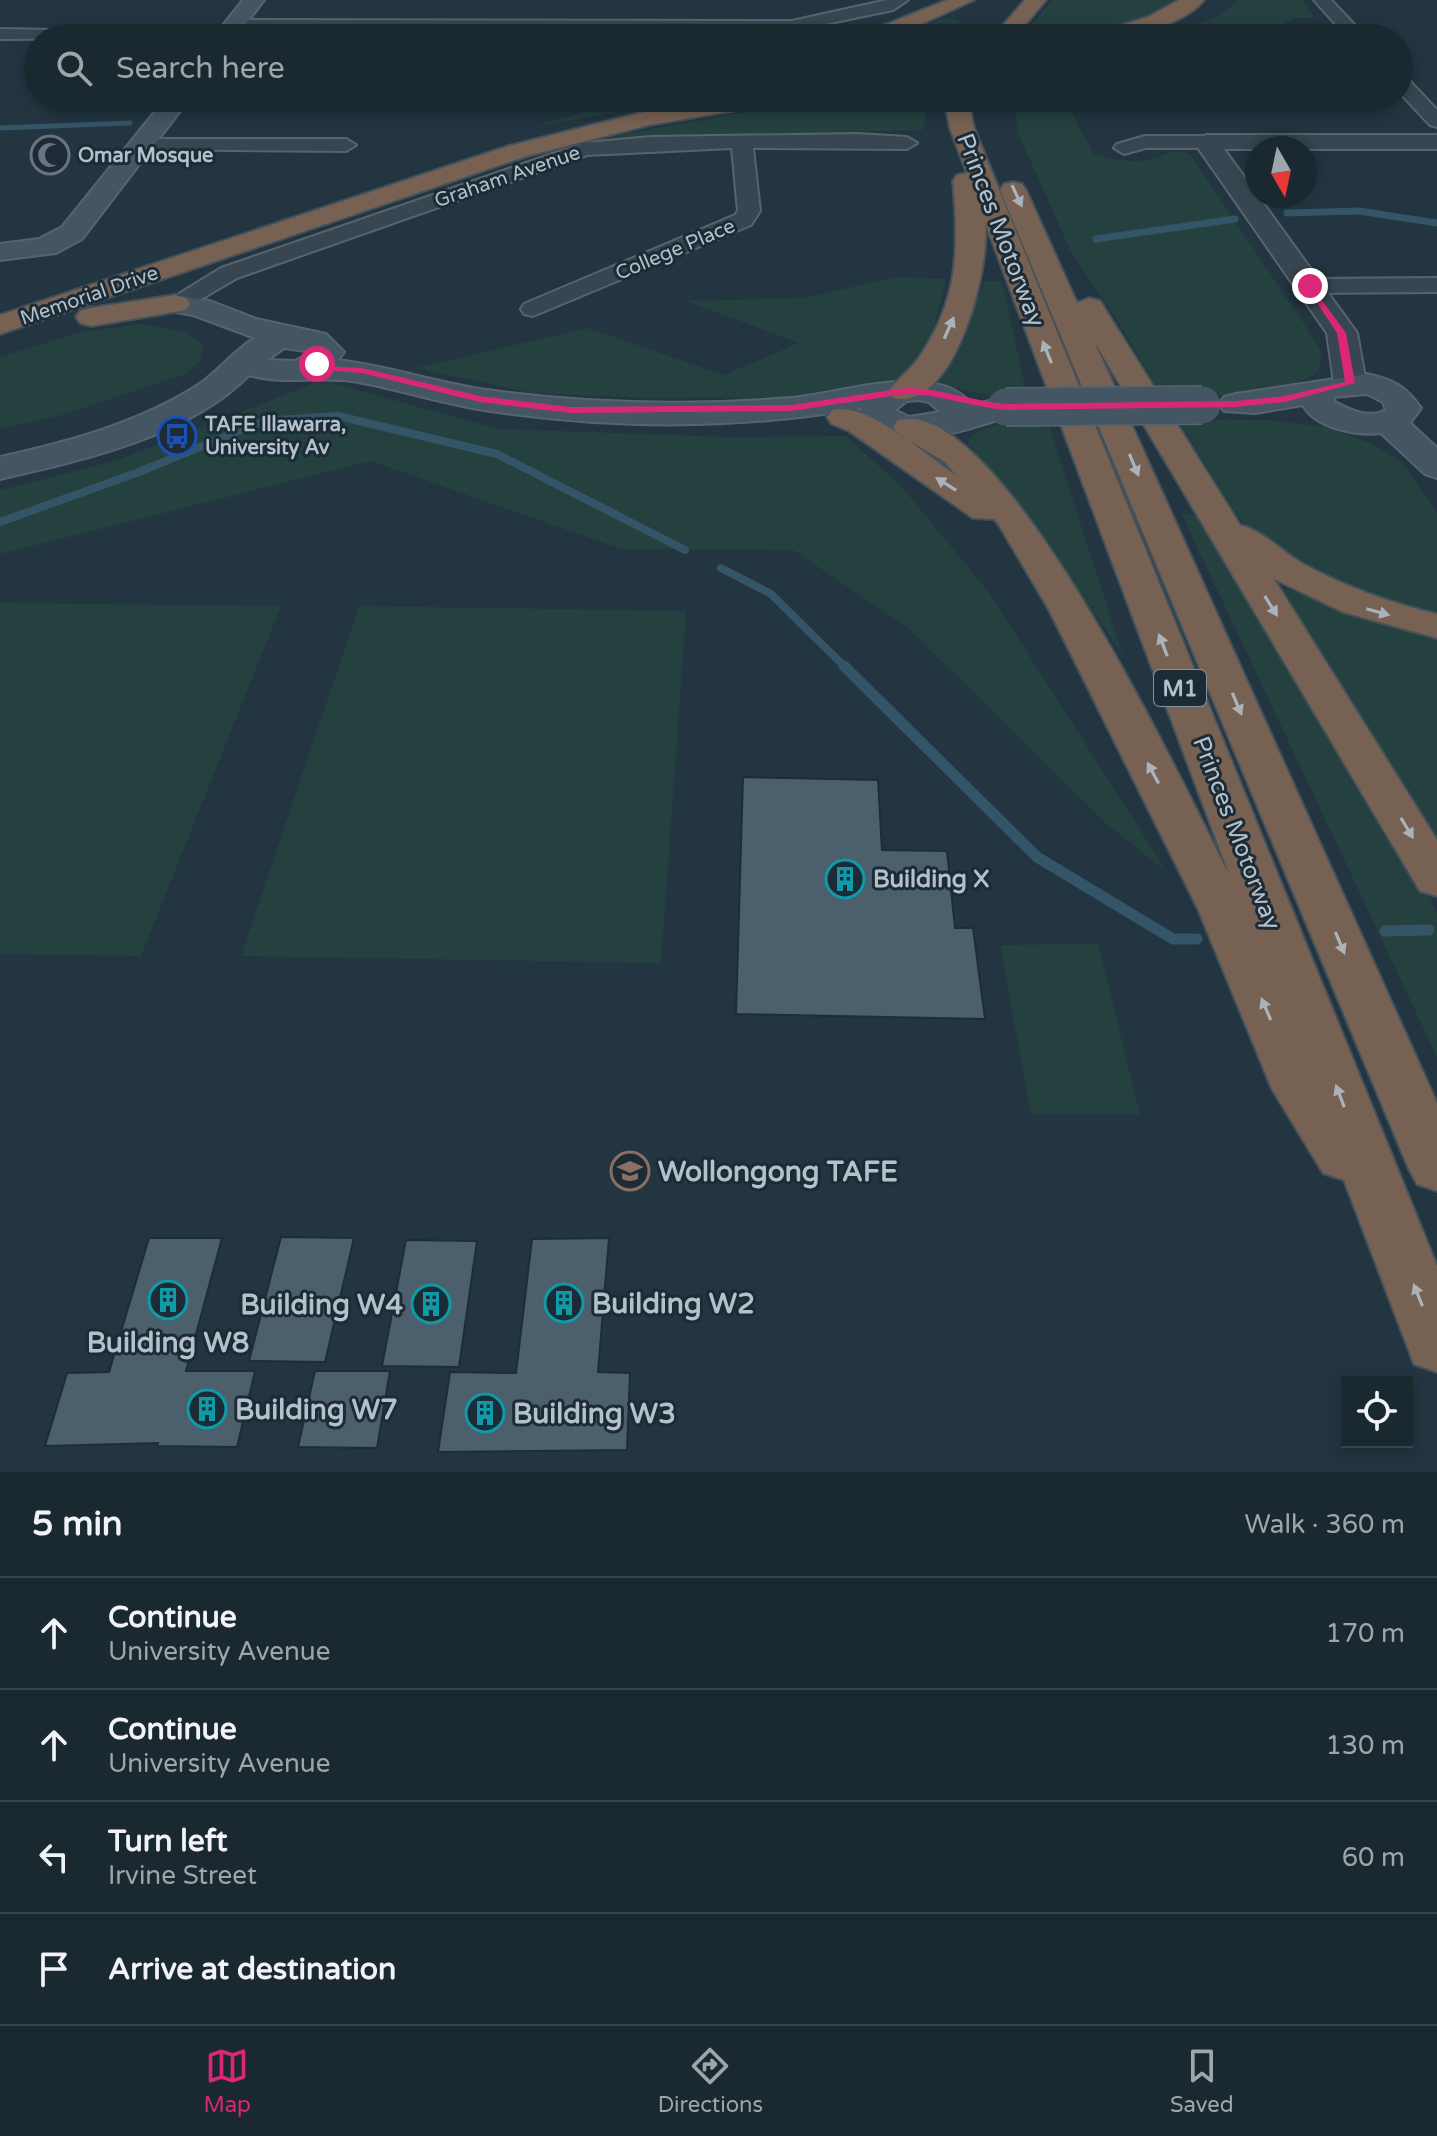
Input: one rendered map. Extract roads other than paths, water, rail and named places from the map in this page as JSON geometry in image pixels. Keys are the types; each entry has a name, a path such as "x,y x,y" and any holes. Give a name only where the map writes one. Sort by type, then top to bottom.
{"highway":[{"path":"907,24 964,0"},
{"path":"997,24 1002,15 1019,0"},
{"path":"1015,24 1036,0"},
{"path":"1146,24 1194,0"},
{"path":"1169,24 1188,17 1214,0"},
{"path":"165,259 547,135 640,112"},
{"path":"165,259 541,145 684,112"},
{"path":"965,112 972,255 952,323 924,375 916,408 1015,521 1080,630 1216,896 1300,1089 1399,1247"},
{"name":"Princes Motorway","path":"967,112 1437,1344"},
{"name":"Princes Motorway","path":"968,112 996,151 1048,265 1437,1167"},
{"path":"165,259 523,123"},
{"name":"Memorial Drive","path":"0,306 165,259"},
{"name":"Memorial Drive","path":"0,325 165,259"},
{"path":"1048,265 1091,309 1437,879"},
{"path":"0,343 83,319 175,304"},
{"path":"844,417 861,424 909,460 982,507 1015,536 1045,572"},
{"path":"1216,516 1275,565 1326,594 1437,626"}],"main road":[{"path":"235,24 254,0"},
{"path":"0,252 55,245 72,233 167,112"},
{"path":"175,304 199,307 350,369 456,395 544,407 745,411 844,417 916,408"},
{"path":"224,318 250,355 252,364 265,370 308,354"},
{"path":"0,468 119,436 308,354"},
{"path":"119,436 210,391 250,355"},
{"path":"745,411 815,406 916,408 971,413 1006,407 1236,404 1285,399 1335,387 1386,391 1401,402 1402,413 1388,421 1351,420 1236,404"},
{"path":"1335,387 1316,395 1320,407 1351,420"},
{"path":"1388,421 1437,467"}],"street":[{"path":"802,24 887,6 900,0"},
{"path":"1322,0 1345,24"},
{"path":"0,34 24,34"},
{"path":"1413,96 1437,121"},
{"name":"Graham Avenue","path":"175,304 229,273 584,149 638,143 857,140 907,143"},
{"name":"College Place","path":"533,309 743,220 749,211 742,142"},
{"path":"1124,148 1145,142 1437,142"},
{"path":"1206,142 1342,333 1335,387"},
{"path":"141,145 346,145"},
{"path":"1310,286 1437,285"}],"waterway":[{"path":"0,128 130,123"},
{"path":"1287,213 1359,211 1437,223"},
{"path":"1096,239 1235,219"},
{"path":"0,522 139,472 263,421 338,416 497,454 685,550"},
{"path":"721,568 771,594 846,668"},
{"path":"844,666 1037,857 1173,939 1197,939"},
{"path":"1385,931 1429,930"}],"place":[{"name":"Omar Mosque","path":"50,155"},
{"name":"TAFE Illawarra, University Av","path":"177,436"},
{"name":"Building X","path":"845,879"},
{"name":"Wollongong TAFE","path":"630,1171"},
{"name":"Building W8","path":"168,1300"},
{"name":"Building W2","path":"564,1303"},
{"name":"Building W4","path":"431,1304"},
{"name":"Building W7","path":"207,1409"},
{"name":"Building W3","path":"485,1413"}]}
